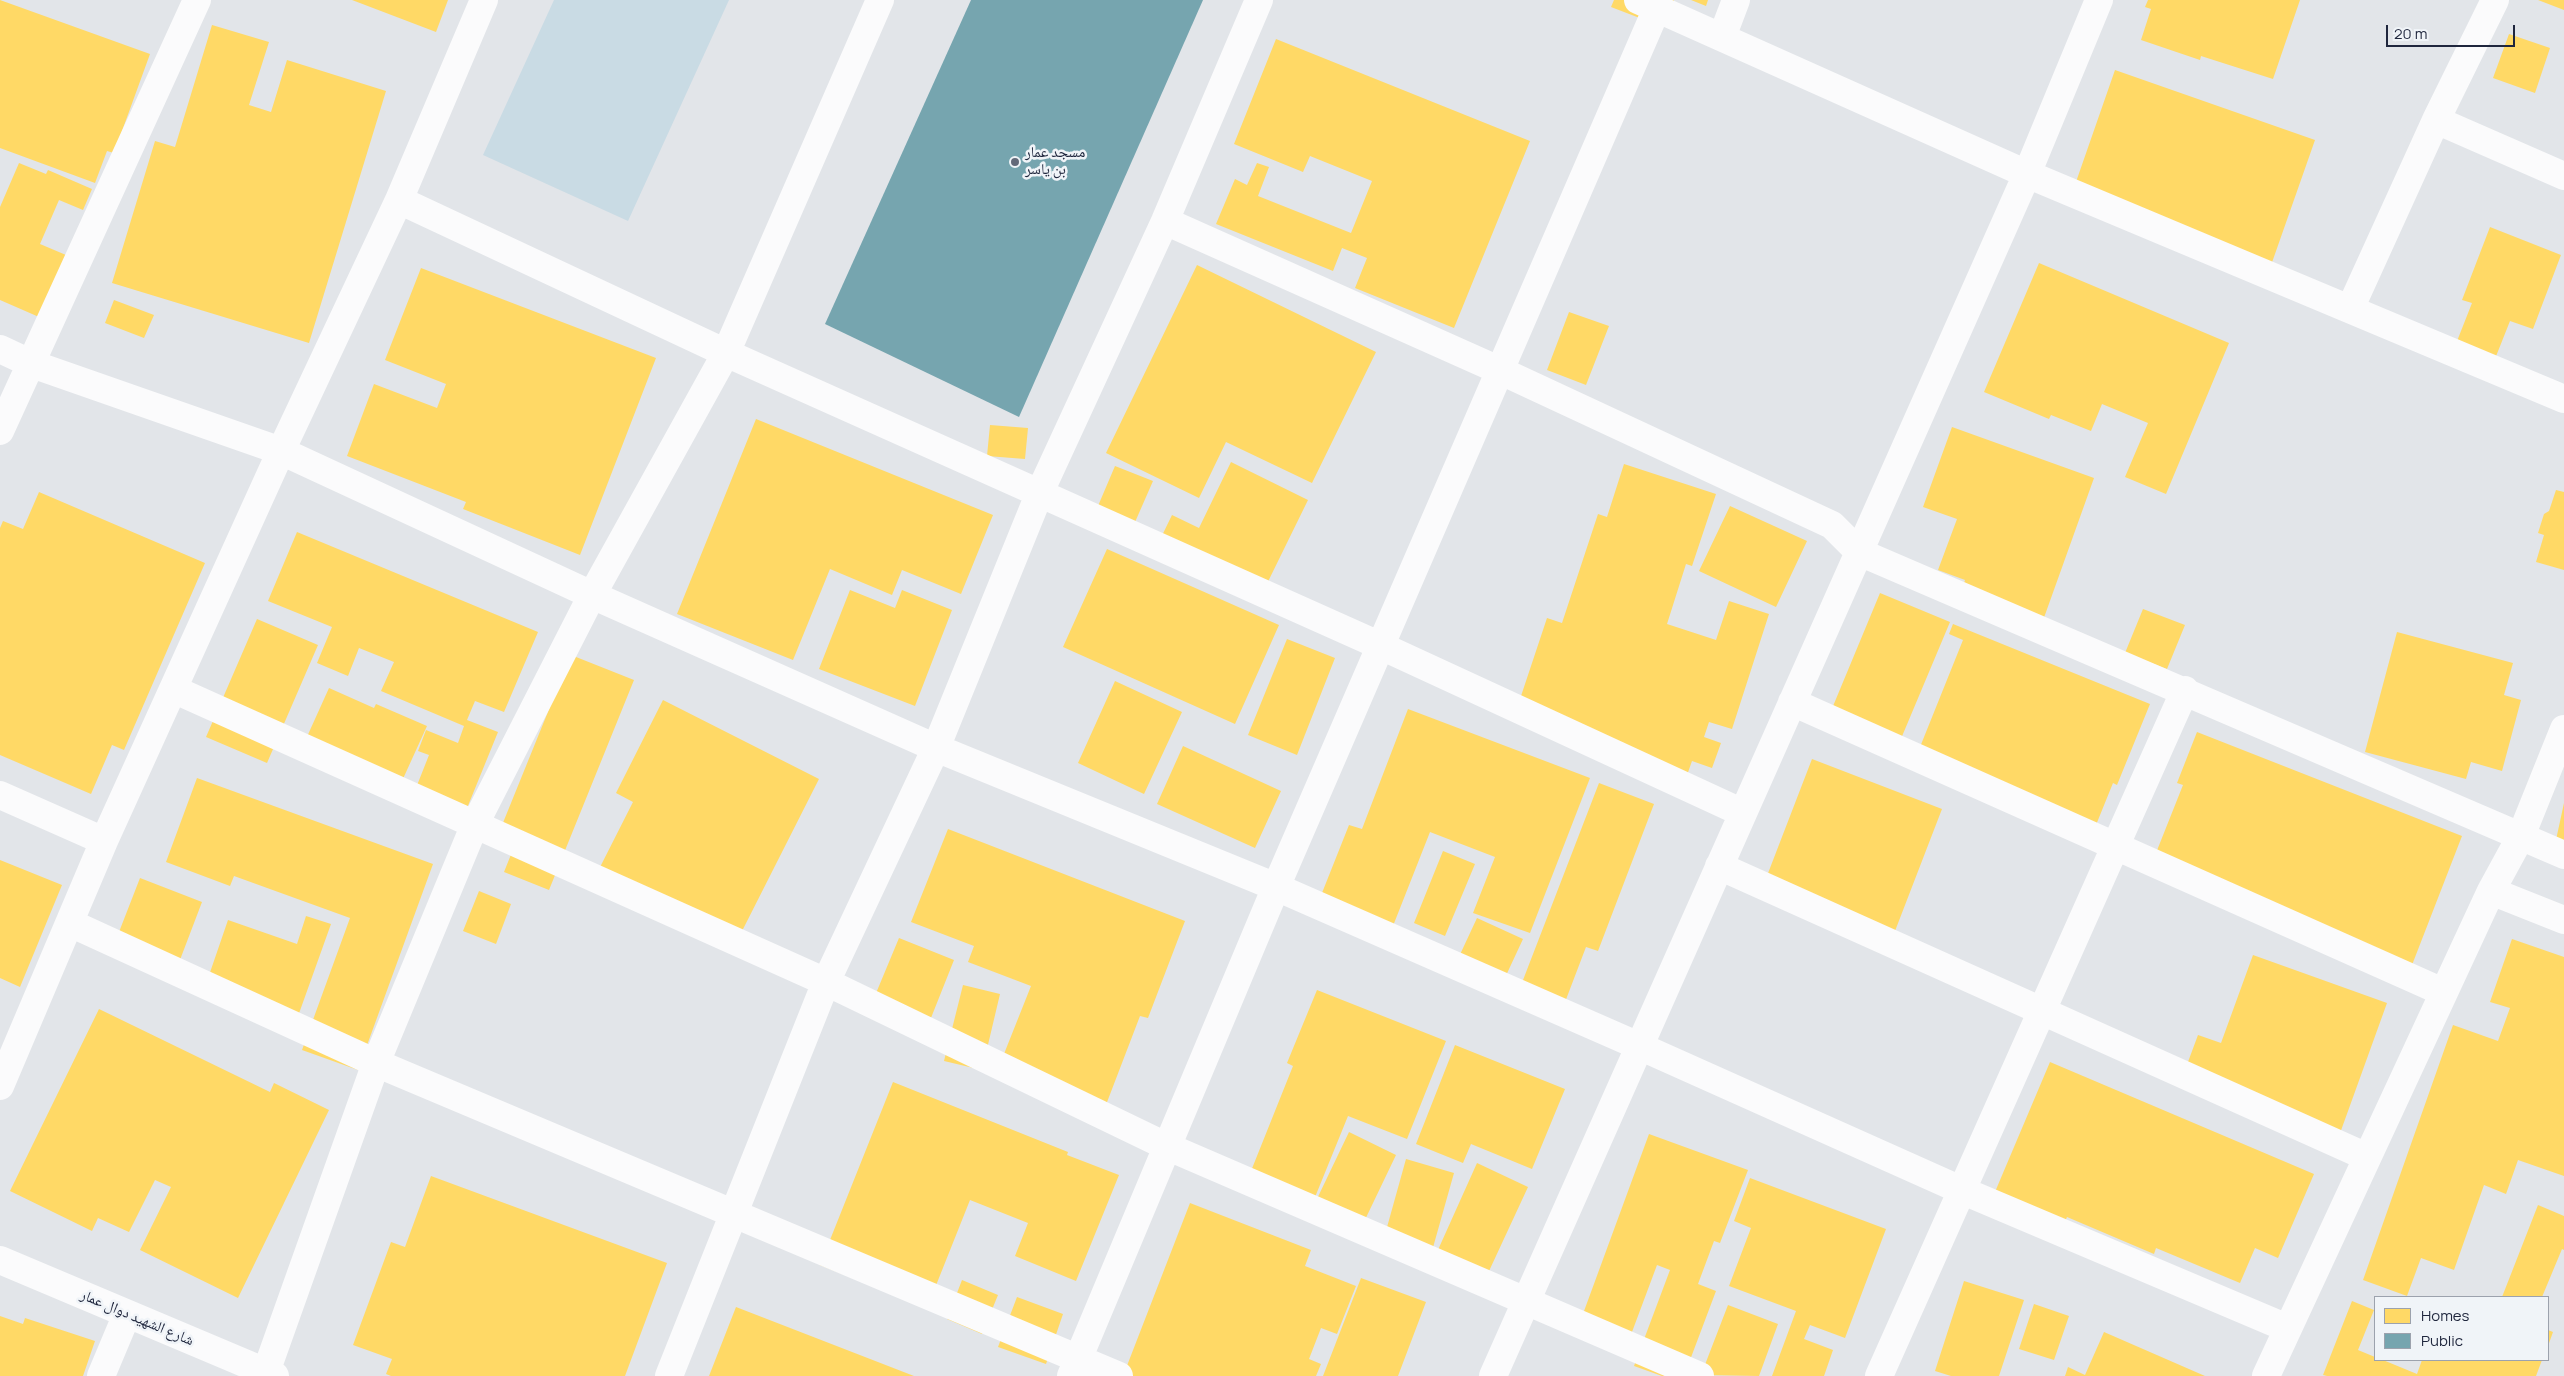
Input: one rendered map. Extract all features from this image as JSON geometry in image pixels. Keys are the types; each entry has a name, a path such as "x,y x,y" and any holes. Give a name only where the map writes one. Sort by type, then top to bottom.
{"street":[{"path":"0,431 197,0"},
{"path":"0,1086 104,842 281,451 399,200 484,0"},
{"path":"270,1374 376,1063 475,824 592,595 726,353 880,0"},
{"path":"669,1376 735,1215 826,982 936,748 1040,492 1165,221 1259,0"},
{"path":"1722,37 1736,0"},
{"path":"1493,1376 2027,174 2099,0"},
{"path":"2350,309 2436,120 2495,0"},
{"path":"1075,1367 1276,887 1500,371 1648,4 2027,174 2564,399"},
{"path":"2436,120 2564,176"},
{"path":"399,200 726,353 1382,646 1742,813"},
{"path":"1165,221 1500,371 1832,525 1860,552 2185,690 2564,855"},
{"path":"0,349 32,364 281,451 592,595 936,748 1276,887 1961,1190 2287,1328"},
{"path":"173,690 826,982 1166,1146 1700,1376"},
{"path":"1879,1376 2185,690"},
{"path":"1792,702 2444,992"},
{"path":"2266,1376 2491,891 2521,836 2564,729"},
{"path":"0,795 104,842"},
{"path":"1719,866 2042,1009 2367,1157"},
{"path":"2491,891 2564,920"},
{"path":"70,923 376,1063 735,1215 1075,1367 1119,1376"},
{"name":"شارع الشهيد دوال عمار","path":"0,1260 270,1374"},
{"path":"101,1376 127,1314"}],"shaded area":[{"path":"554,0 729,0 628,221 483,155"}],"building: Homes":[{"path":"0,0 150,54 114,153 107,151 95,183 0,148"},
{"path":"352,0 448,0 436,32"},
{"path":"1614,0 1674,0 1663,27 1611,7"},
{"path":"1691,0 1708,0 1706,6"},
{"path":"2148,0 2300,0 2273,79 2201,56 2200,60 2141,40 2151,9 2145,7"},
{"path":"2538,0 2564,0 2564,10"},
{"path":"212,25 269,42 249,105 271,112 287,60 386,91 309,343 112,283 155,141 175,147"},
{"path":"2509,34 2550,48 2535,93 2493,78"},
{"path":"1276,39 1530,141 1454,328 1355,288 1367,258 1342,248 1333,271 1216,224 1235,179 1247,185 1257,163 1269,167 1258,196 1351,233 1372,181 1310,156 1303,172 1234,144"},
{"path":"2115,70 2315,140 2269,271 2069,202"},
{"path":"19,163 46,174 48,170 92,189 83,210 59,200 40,244 66,255 39,317 0,300 0,207"},
{"path":"2490,227 2561,255 2533,329 2510,321 2487,379 2448,364 2472,303 2462,300"},
{"path":"2039,263 2229,343 2166,494 2125,477 2148,423 2102,404 2091,431 2051,415 2049,419 1984,392"},
{"path":"1197,265 1376,352 1312,483 1226,442 1199,498 1106,453"},
{"path":"421,268 656,358 580,555 463,509 466,502 347,456 374,384 437,408 446,384 385,360"},
{"path":"114,300 154,315 144,338 105,323"},
{"path":"1569,312 1609,326 1586,385 1547,370"},
{"path":"756,419 993,515 961,594 902,570 892,595 830,569 793,660 677,614"},
{"path":"990,425 1028,428 1025,459 987,456"},
{"path":"1952,427 2094,478 2041,626 1960,596 1965,580 1938,570 1957,519 1923,507"},
{"path":"1231,462 1308,500 1258,602 1154,552 1172,515 1199,528"},
{"path":"1624,464 1716,494 1692,566 1686,564 1667,624 1716,640 1729,601 1769,614 1732,729 1709,722 1704,737 1721,743 1712,768 1692,761 1686,778 1515,714 1547,618 1562,623 1598,514 1607,517"},
{"path":"1115,466 1153,481 1132,529 1095,513"},
{"path":"2556,490 2564,492 2564,570 2536,562 2544,535 2538,533 2544,514 2549,511"},
{"path":"39,492 205,563 124,750 112,745 91,794 0,755 0,528 3,521 23,529"},
{"path":"1730,506 1807,541 1776,607 1699,571"},
{"path":"297,532 538,632 504,712 475,701 467,720 498,732 463,818 412,798 429,755 418,751 426,730 458,743 464,726 381,691 394,662 359,648 348,676 317,663 332,627 268,601"},
{"path":"1107,549 1279,625 1235,724 1063,647"},
{"path":"850,590 895,608 902,590 952,610 915,706 819,669"},
{"path":"1880,593 1950,622 1895,753 1826,723"},
{"path":"2143,609 2185,625 2167,669 2125,653"},
{"path":"257,619 318,645 267,763 206,737"},
{"path":"1953,624 2150,704 2117,785 2113,783 2096,825 1918,752 1963,640 1949,634"},
{"path":"2397,632 2513,663 2504,695 2521,700 2502,771 2471,762 2466,779 2365,752"},
{"path":"1287,639 1335,658 1297,755 1248,735"},
{"path":"571,655 634,680 549,890 504,872 514,847 496,840"},
{"path":"1115,681 1182,712 1144,794 1078,763"},
{"path":"329,688 374,708 376,704 427,726 397,792 301,750"},
{"path":"663,700 819,779 737,941 593,881 633,802 616,793"},
{"path":"1408,709 1590,778 1530,933 1473,913 1495,857 1430,832 1391,931 1318,903 1349,825 1362,829"},
{"path":"2197,732 2462,836 2412,965 2152,863 2183,785 2177,783"},
{"path":"1183,746 1281,791 1255,848 1157,804"},
{"path":"1812,759 1942,809 1890,944 1760,894"},
{"path":"197,778 433,864 358,1070 302,1050 350,918 234,876 230,886 166,862"},
{"path":"1599,783 1654,804 1598,951 1586,947 1562,1010 1518,993"},
{"path":"2564,803 2564,851 2554,849"},
{"path":"948,829 1185,921 1148,1018 1140,1016 1104,1110 998,1069 1031,986 968,962 974,946 911,922"},
{"path":"1443,851 1475,864 1445,936 1414,923"},
{"path":"0,860 62,885 20,987 0,978"},
{"path":"140,878 202,902 175,973 112,950"},
{"path":"479,891 511,904 496,944 463,931"},
{"path":"306,916 331,924 297,1019 205,987 228,920 297,944"},
{"path":"1477,918 1523,939 1503,982 1457,961"},
{"path":"899,938 954,960 925,1033 869,1010"},
{"path":"2512,939 2564,957 2564,1176 2518,1160 2506,1194 2484,1185 2454,1270 2421,1258 2407,1296 2363,1280 2453,1025 2498,1041 2510,1008 2490,1002"},
{"path":"2253,955 2387,1003 2339,1136 2182,1078 2198,1035 2221,1043"},
{"path":"963,985 1000,994 982,1070 944,1061"},
{"path":"1317,990 1446,1041 1407,1139 1348,1116 1311,1207 1247,1181 1293,1066 1287,1063"},
{"path":"99,1009 270,1092 274,1083 329,1110 238,1298 140,1250 171,1187 155,1180 129,1232 98,1218 92,1231 10,1191"},
{"path":"1455,1045 1565,1089 1532,1169 1471,1144 1463,1163 1416,1144"},
{"path":"2050,1062 2314,1174 2278,1258 2255,1248 2240,1283 2156,1248 2154,1254 2067,1217 2062,1229 1992,1199"},
{"path":"893,1082 1068,1152 1067,1155 1119,1175 1076,1281 1015,1256 1028,1223 970,1200 927,1308 820,1265"},
{"path":"1349,1132 1396,1155 1362,1226 1315,1203"},
{"path":"1649,1134 1748,1170 1720,1243 1714,1241 1698,1284 1716,1291 1684,1376 1662,1376 1634,1366 1670,1270 1657,1265 1629,1340 1580,1322"},
{"path":"1406,1159 1454,1173 1432,1251 1384,1238"},
{"path":"1477,1163 1528,1187 1483,1284 1433,1261"},
{"path":"431,1176 667,1263 625,1376 391,1376 386,1374 392,1359 353,1345 391,1242 405,1247"},
{"path":"1750,1178 1886,1229 1845,1338 1810,1325 1804,1339 1833,1350 1824,1376 1772,1376 1796,1311 1729,1286 1751,1228 1734,1221"},
{"path":"1190,1203 1311,1250 1305,1266 1356,1286 1337,1334 1321,1328 1309,1359 1321,1364 1316,1376 1123,1376"},
{"path":"2538,1205 2564,1216 2564,1250 2562,1249 2542,1296 2502,1296"},
{"path":"1361,1278 1426,1302 1398,1376 1323,1376"},
{"path":"962,1280 998,1295 982,1334 947,1319"},
{"path":"1964,1281 2024,1300 1999,1376 1951,1376 1935,1371"},
{"path":"1017,1297 1063,1314 1046,1364 998,1347"},
{"path":"2352,1301 2374,1310 2358,1350 2374,1357 2374,1361 2385,1361 2417,1374 2422,1361 2542,1361 2536,1376 2323,1375"},
{"path":"2034,1304 2069,1316 2054,1360 2019,1349"},
{"path":"1728,1305 1778,1324 1759,1376 1701,1375"},
{"path":"736,1307 914,1376 709,1376"},
{"path":"0,1316 23,1324 25,1318 95,1341 83,1376 0,1376"},
{"path":"2549,1330 2553,1332 2549,1343"},
{"path":"2104,1332 2205,1376 2065,1376 2068,1367 2085,1375"}],"building: Public":[{"name":"مسجد عمار بن ياسر","path":"971,0 1203,0 1019,417 825,324"}],"place":[{"name":"مسجد عمار بن ياسر","path":"1015,162"}]}
